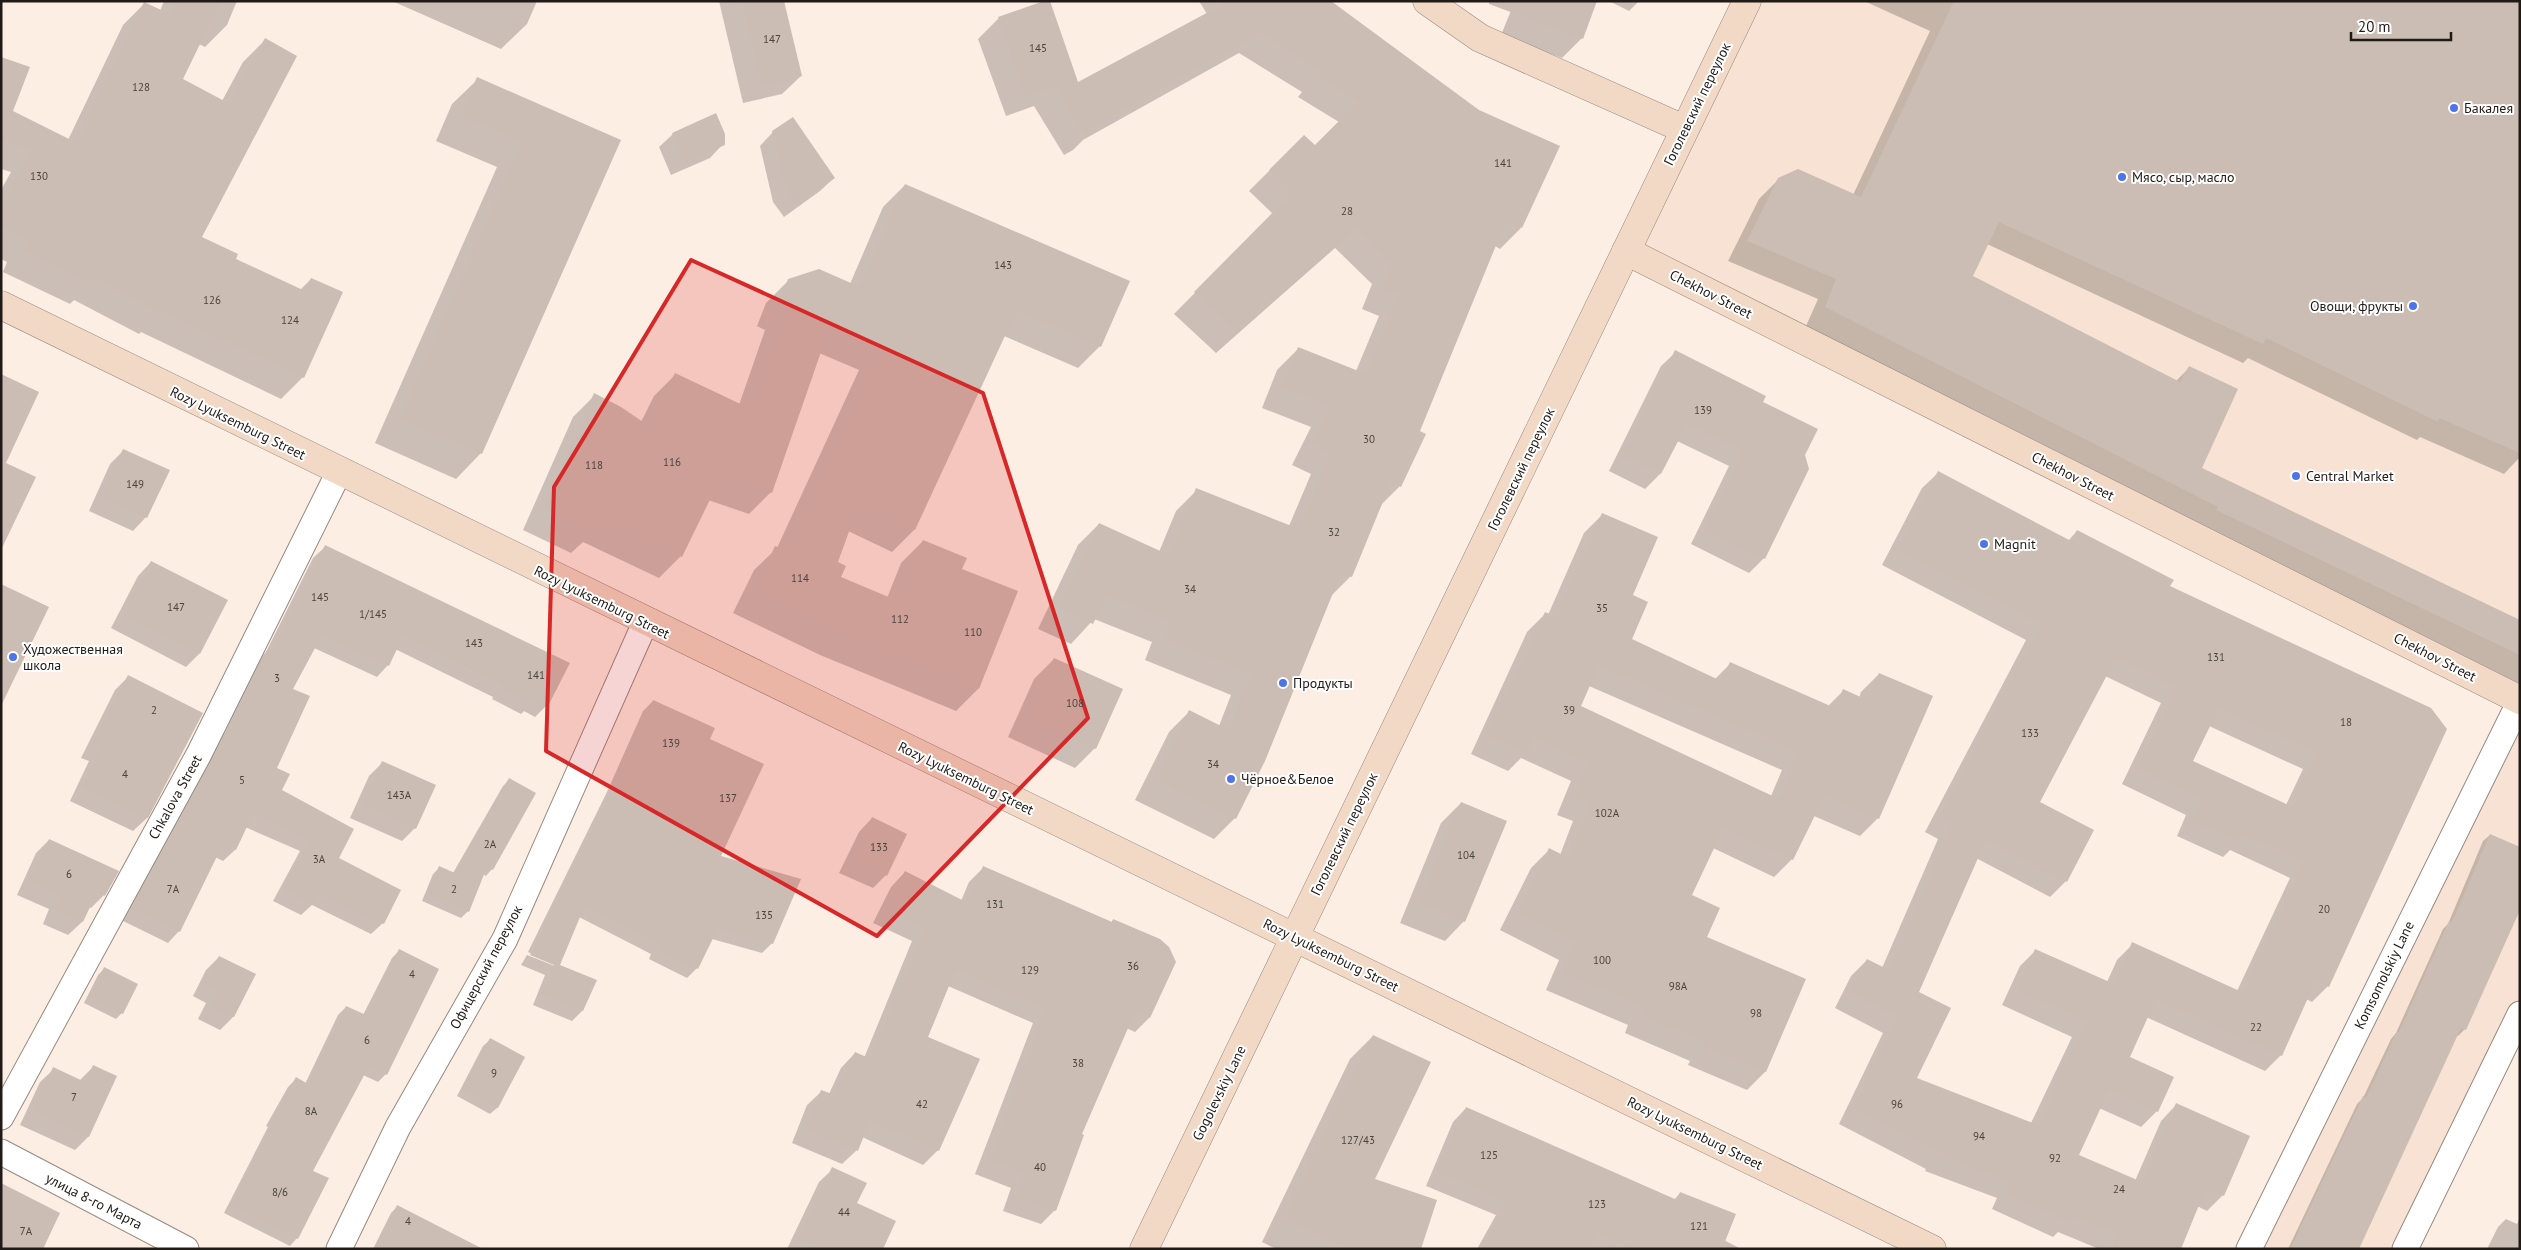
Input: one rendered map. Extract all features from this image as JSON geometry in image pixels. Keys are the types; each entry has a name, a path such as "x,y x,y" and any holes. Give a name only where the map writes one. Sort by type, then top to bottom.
{"main road":[{"path":"1427,1 1480,38 1684,129"},
{"name":"Гоголевский переулок","path":"1295,937 1747,1"},
{"name":"Chekhov Street","path":"1626,251 2520,701"},
{"name":"Rozy Lyuksemburg Street","path":"1,306 645,623 1295,937 1932,1249"},
{"name":"Gogolevskiy Lane","path":"1144,1249 1295,937"}],"street":[{"name":"Chkalova Street","path":"1,1117 199,754 338,472"},
{"name":"Офицерский переулок","path":"339,1249 398,1127 505,939 645,623"},
{"name":"Komsomolskiy Lane","path":"2249,1249 2520,701"},
{"path":"2405,1249 2520,1014"},
{"name":"улица 8-го Марта","path":"1,1152 186,1249"}],"highlighted area":[{"path":"691,260 983,393 1088,718 877,936 546,751 554,487"}],"shaded area":[{"name":"Central Market","path":"1747,1 2520,1 2520,700 1626,251"},
{"path":"2520,701 2520,1014 2405,1249 2249,1249"}],"building":[{"path":"176,1 221,1 183,79 230,104 265,38 297,56 202,237 238,254 236,259 305,291 311,278 343,292 304,378 163,311 161,313 95,278 92,283 24,250 28,240 1,227 1,209 31,150 1,139 1,57 30,67 13,111 77,143 144,2 170,14"},
{"path":"742,1 784,1 802,76 762,86"},
{"path":"1044,1 1050,1 1078,82 1229,1 1331,1 1479,110 1560,146 1522,228 1506,221 1420,431 1426,434 1401,487 1391,482 1352,577 1341,573 1265,761 1236,819 1155,779 1189,710 1229,730 1252,674 1165,639 1172,621 1107,595 1093,624 1058,608 1099,523 1169,555 1196,488 1299,529 1331,453 1312,444 1331,406 1282,387 1298,347 1366,374 1399,295 1382,288 1392,263 1356,228 1237,333 1194,292 1293,192 1269,170 1304,135 1315,145 1359,101 1317,76 1321,71 1261,32 1094,126 1095,130 1085,135 1055,86 1026,96 998,17"},
{"path":"1489,1 1597,1 1583,39 1489,4"},
{"name":"Central Market","path":"1954,1 2520,1 2520,453 2439,418 2438,422 2266,338 2263,344 1999,222 1973,276 2180,382 2189,366 2238,389 2202,468 2520,620 2520,655 2216,510 2218,507 1825,307 1836,279 1747,241 1778,178 1798,169 1861,197"},
{"path":"477,77 621,140 482,454 400,418 522,142 460,115"},
{"path":"716,113 725,134 725,145 685,162 672,133"},
{"path":"793,117 835,178 797,205 786,189 772,131"},
{"path":"905,184 1130,281 1101,347 1017,310 915,530 859,504 838,562 846,566 841,577 898,601 923,540 967,558 962,569 1018,591 979,689 842,633 754,591 775,546 787,551 880,348 830,326 772,493 722,475 682,557 601,518 594,532 544,508 594,393 621,407 649,426 675,373 751,409 786,308 778,304 788,279 819,269 860,287"},
{"path":"1675,350 1766,396 1763,402 1818,429 1805,455 1809,469 1765,559 1705,529 1743,451 1687,424 1661,474 1623,455"},
{"path":"1,374 39,392 6,463 36,477 1,550"},
{"path":"123,449 170,470 147,518 101,497"},
{"path":"1938,471 2071,541 2077,530 2174,580 2170,586 2431,708 2447,729 2329,987 2316,980 2282,1056 2156,999 2130,1057 2174,1077 2158,1112 2109,1090 2079,1155 2142,1182 2176,1103 2250,1136 2224,1196 2206,1188 2181,1249 2112,1249 2118,1234 2072,1216 2070,1222 2007,1193 2012,1182 1940,1155 1940,1153 1854,1108 1898,1017 1849,992 1867,959 1889,970 1953,823 1940,816 2041,624 1897,549","holes":["2116,658 2176,687 2137,768 2201,799 2191,820 2240,842 2243,834 2304,862 2244,993 2132,942 2114,984 2035,949 2017,990 2087,1021 2038,1125 1917,1078 1951,1008 1919,992 1986,840 2067,882 2094,830 2040,802","2219,708 2318,753 2293,807 2193,761"]},
{"path":"1602,513 1658,537 1633,595 1648,602 1632,639 1721,681 1730,662 1835,708 1843,689 1867,700 1879,673 1933,696 1879,819 1825,795 1793,860 1724,827 1692,895 1720,908 1707,937 1806,979 1766,1072 1706,1047 1707,1043 1642,1015 1645,1007 1563,972 1576,942 1517,912 1549,848 1569,858 1590,803 1574,797 1588,763 1534,738 1527,754 1488,736 1545,612 1556,617","holes":["1599,665 1799,752 1779,799 1581,706"]},
{"path":"325,545 570,663 548,706 535,700 534,703 502,687 503,685 403,636 389,666 322,635 293,689 310,696 277,768 290,774 282,790 354,829 339,858 401,890 384,924 320,892 314,905 284,889 310,839 253,814 236,850 223,844 180,932 131,908 145,883 147,883 229,726 232,727 267,650 271,652"},
{"path":"151,561 228,600 200,654 123,615"},
{"name":"Художественная школа","path":"1,584 49,607 1,706"},
{"path":"1054,658 1123,689 1096,749 1026,718"},
{"path":"128,675 203,713 148,818 83,788 101,748 93,744"},
{"path":"653,700 715,728 710,739 764,764 721,856 801,879 773,944 718,928 698,969 658,949 660,944 585,905 560,965 597,980 583,1011 542,995 554,965 530,955 616,783"},
{"path":"382,761 436,785 416,829 363,804"},
{"path":"509,778 536,793 493,870 487,867 469,912 427,894 439,866 455,873"},
{"path":"1461,802 1507,821 1465,922 1419,903"},
{"path":"872,817 907,834 887,876 852,859"},
{"path":"2490,834 2520,847 2520,910 2466,1030 2461,1028 2359,1249 2290,1249 2363,1096 2366,1098 2397,1031 2399,1032 2449,921 2452,922"},
{"path":"49,839 119,871 105,896 97,892 83,922 55,910 62,896 29,881"},
{"path":"983,866 1112,922 1113,919 1160,939 1169,947 1176,962 1150,1018 1135,1012 1082,1134 1084,1135 1056,1211 1017,1196 1025,1173 989,1160 1046,1009 956,969 928,1037 980,1059 939,1151 870,1120 858,1151 805,1129 821,1090 835,1095 855,1052 871,1059 925,927 886,909 905,871 968,903"},
{"path":"399,949 439,969 387,1075 369,1066 313,1171 329,1178 298,1239 231,1205 275,1119 273,1118 296,1077 308,1084 346,1006 366,1015"},
{"path":"219,956 256,974 234,1017 210,1006 218,990 205,983"},
{"path":"104,967 138,984 123,1014 90,997"},
{"path":"1373,1035 1431,1062 1375,1179 1437,1200 1421,1249 1348,1249 1284,1218"},
{"path":"490,1038 525,1057 498,1108 462,1089"},
{"path":"93,1065 117,1076 89,1137 33,1111 53,1067 85,1082"},
{"path":"1466,1107 1677,1200 1680,1192 1736,1214 1722,1249 1633,1249 1598,1233 1590,1249 1481,1249 1508,1202 1438,1172"},
{"path":"832,1167 867,1183 857,1203 896,1221 883,1249 820,1249 798,1238"},
{"path":"1,1183 60,1213 43,1249 1,1249"},
{"path":"397,1205 483,1249 375,1249"}],"place":[{"name":"Бакалея","path":"2454,108"},
{"name":"Мясо, сыр, масло","path":"2122,177"},
{"name":"Овощи, фрукты","path":"2413,306"},
{"name":"Central Market","path":"2296,476"},
{"name":"Magnit","path":"1984,544"},
{"name":"Художественная школа","path":"13,657"},
{"name":"Продукты","path":"1283,683"},
{"name":"Чёрное&Белое","path":"1231,779"}]}
